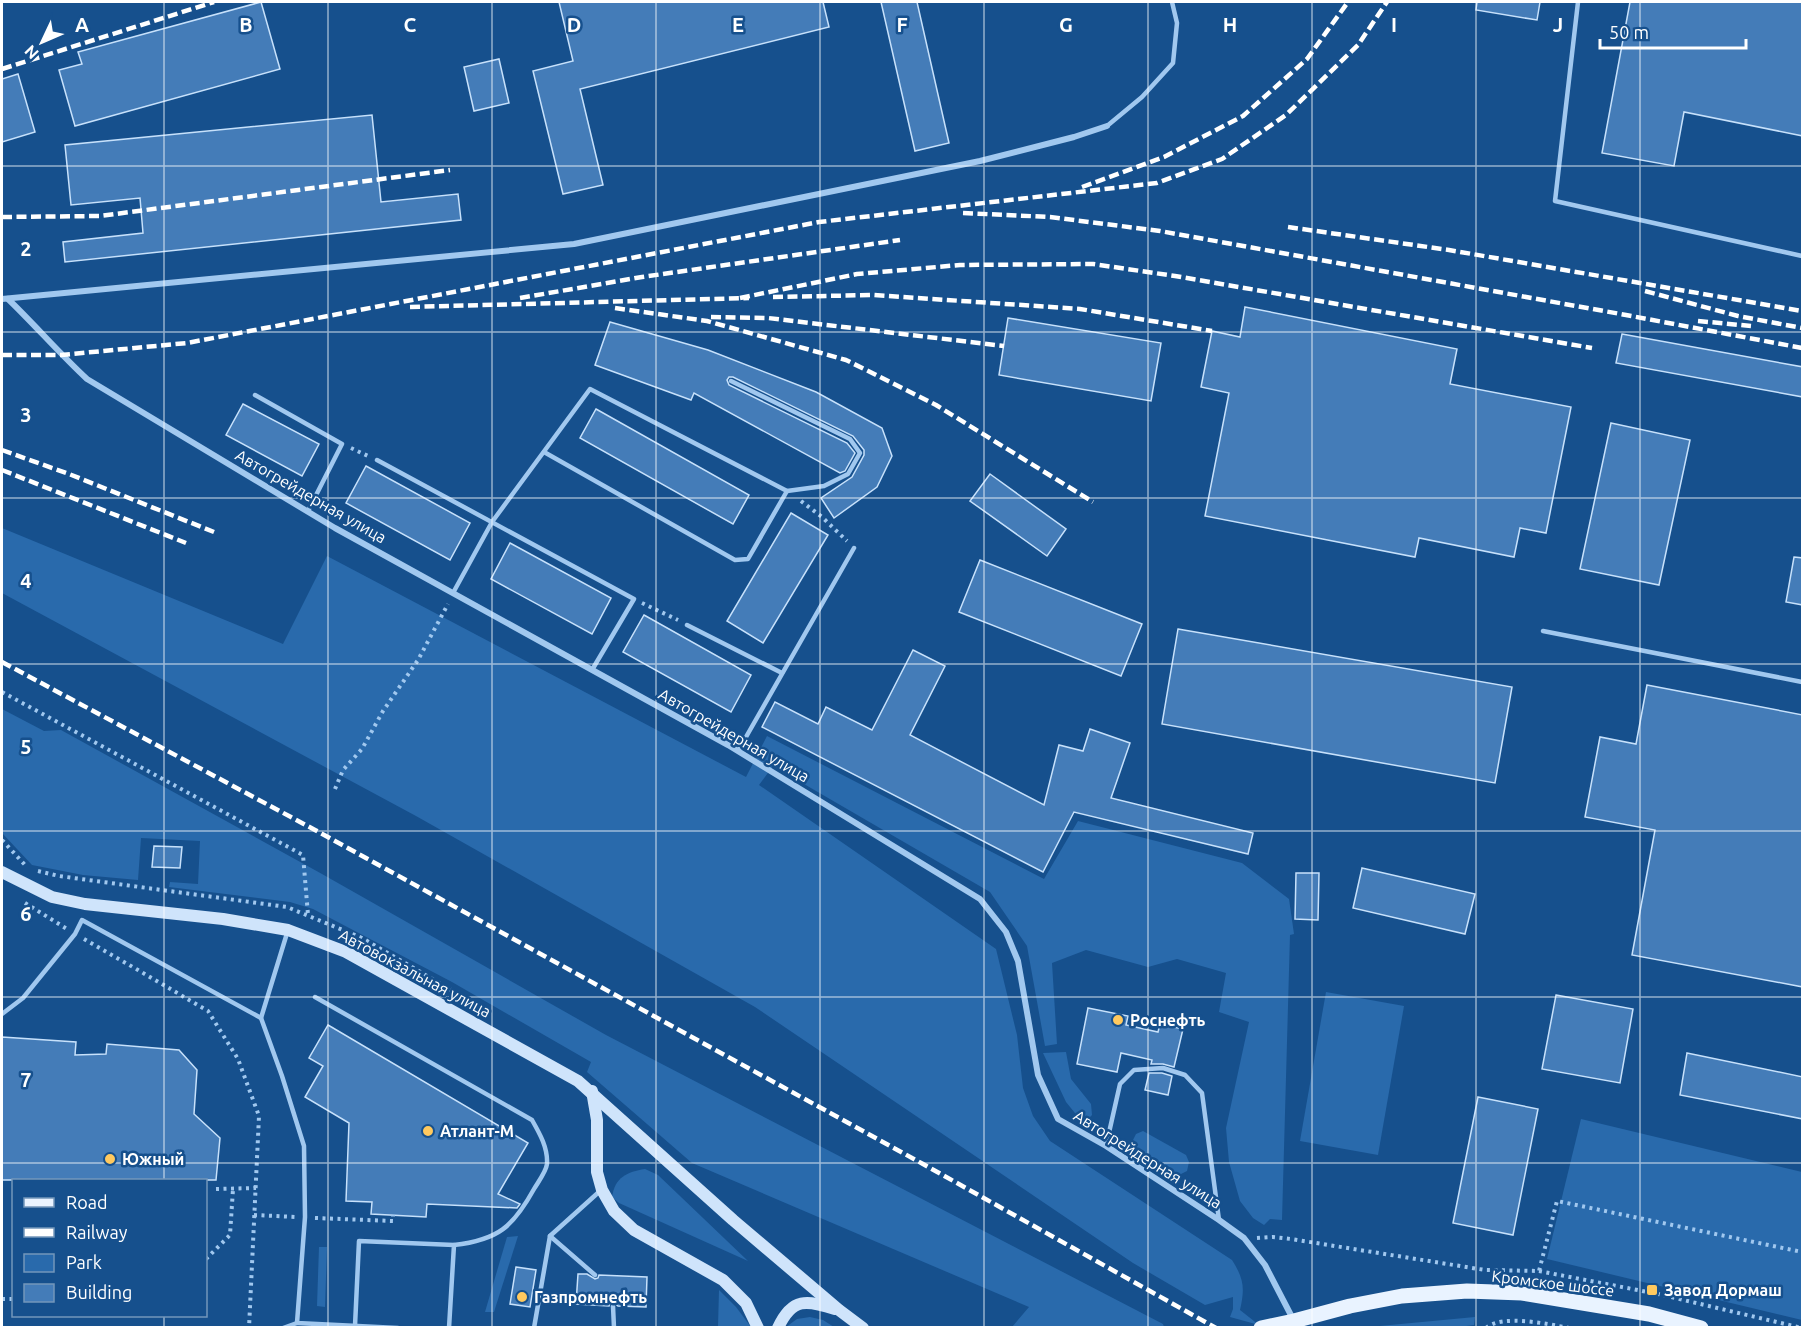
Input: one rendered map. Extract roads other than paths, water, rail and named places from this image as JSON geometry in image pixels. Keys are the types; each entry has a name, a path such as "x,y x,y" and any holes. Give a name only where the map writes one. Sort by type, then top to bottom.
{"main road":[{"name":"Кромское шоссе","path":"1294,1321 1350,1306 1402,1296 1467,1291 1522,1293 1649,1314 1701,1328"},
{"path":"1261,1328 1294,1321"},
{"path":"1276,1328 1294,1321"}],"street":[{"path":"5,299 574,244 980,161 1074,137 1107,126"},
{"name":"Автогрейдерная улица","path":"5,299 32,322 61,355 87,379 308,511 738,751 980,899 1006,932 1018,961 1038,1075 1058,1119 1106,1146 1244,1238 1265,1265 1294,1321"},
{"name":"Автовокзальная улица","path":"2,872 52,897 85,904 224,919 288,930 346,952 578,1081 592,1091 733,1220 863,1328"},
{"path":"592,1091 597,1120 597,1172 602,1190 614,1211 634,1230 723,1280 746,1303 758,1328"},
{"path":"778,1328 791,1307 801,1303 818,1304 839,1310"}],"lane":[{"path":"1107,126 1142,97 1173,63 1177,23 1172,2"},
{"path":"1578,2 1555,201 1803,256"},
{"path":"453,593 492,522 590,389 787,491 824,486 848,474 860,453 850,439 731,381"},
{"path":"255,395 342,444 308,511"},
{"path":"544,452 735,560 748,559 787,491"},
{"path":"377,460 634,599 592,670"},
{"path":"738,751 854,548"},
{"path":"687,625 782,673"},
{"path":"1544,631 1803,682"},
{"path":"2,1014 23,998 75,934 82,920 85,904"},
{"path":"82,920 261,1018"},
{"path":"288,930 261,1018 304,1146 305,1217 297,1323"},
{"path":"315,997 532,1120 544,1143 547,1166 521,1213 499,1233 475,1243 454,1245 359,1241 356,1326"},
{"path":"1106,1146 1120,1084 1134,1070 1163,1068 1185,1075 1202,1093 1219,1220"},
{"path":"534,1328 550,1236 602,1190"},
{"path":"550,1236 595,1275"},
{"path":"448,1328 454,1245"},
{"path":"613,1306 614,1328"},
{"path":"283,1328 297,1323 398,1328"}],"railway":[{"path":"2,69 214,2"},
{"path":"1082,187 1164,157 1243,116 1307,59 1348,2"},
{"path":"2,355 61,355 187,343 819,222 1157,183 1222,159 1286,115 1358,45 1387,2"},
{"path":"2,217 100,216 450,170"},
{"path":"963,213 1050,217 1160,231 1802,348"},
{"path":"1288,227 1449,250 1802,311"},
{"path":"520,298 642,277 900,240"},
{"path":"740,298 857,274 960,265 1093,264 1592,348"},
{"path":"1645,291 1738,316 1802,328"},
{"path":"773,297 874,295 1080,309 1212,331"},
{"path":"410,307 749,298"},
{"path":"615,308 707,321 846,360 936,405 1093,502"},
{"path":"711,317 768,318 1004,346"},
{"path":"1698,321 1751,326"},
{"path":"2,450 214,532"},
{"path":"2,470 186,543"},
{"path":"2,662 315,830 1216,1328"}],"place":[{"name":"Роснефть","path":"1118,1020"},
{"name":"Атлант-М","path":"428,1131"},
{"name":"Южный","path":"110,1159"},
{"name":"Завод Дормаш","path":"1652,1290"},
{"name":"Газпромнефть","path":"522,1297"}]}
